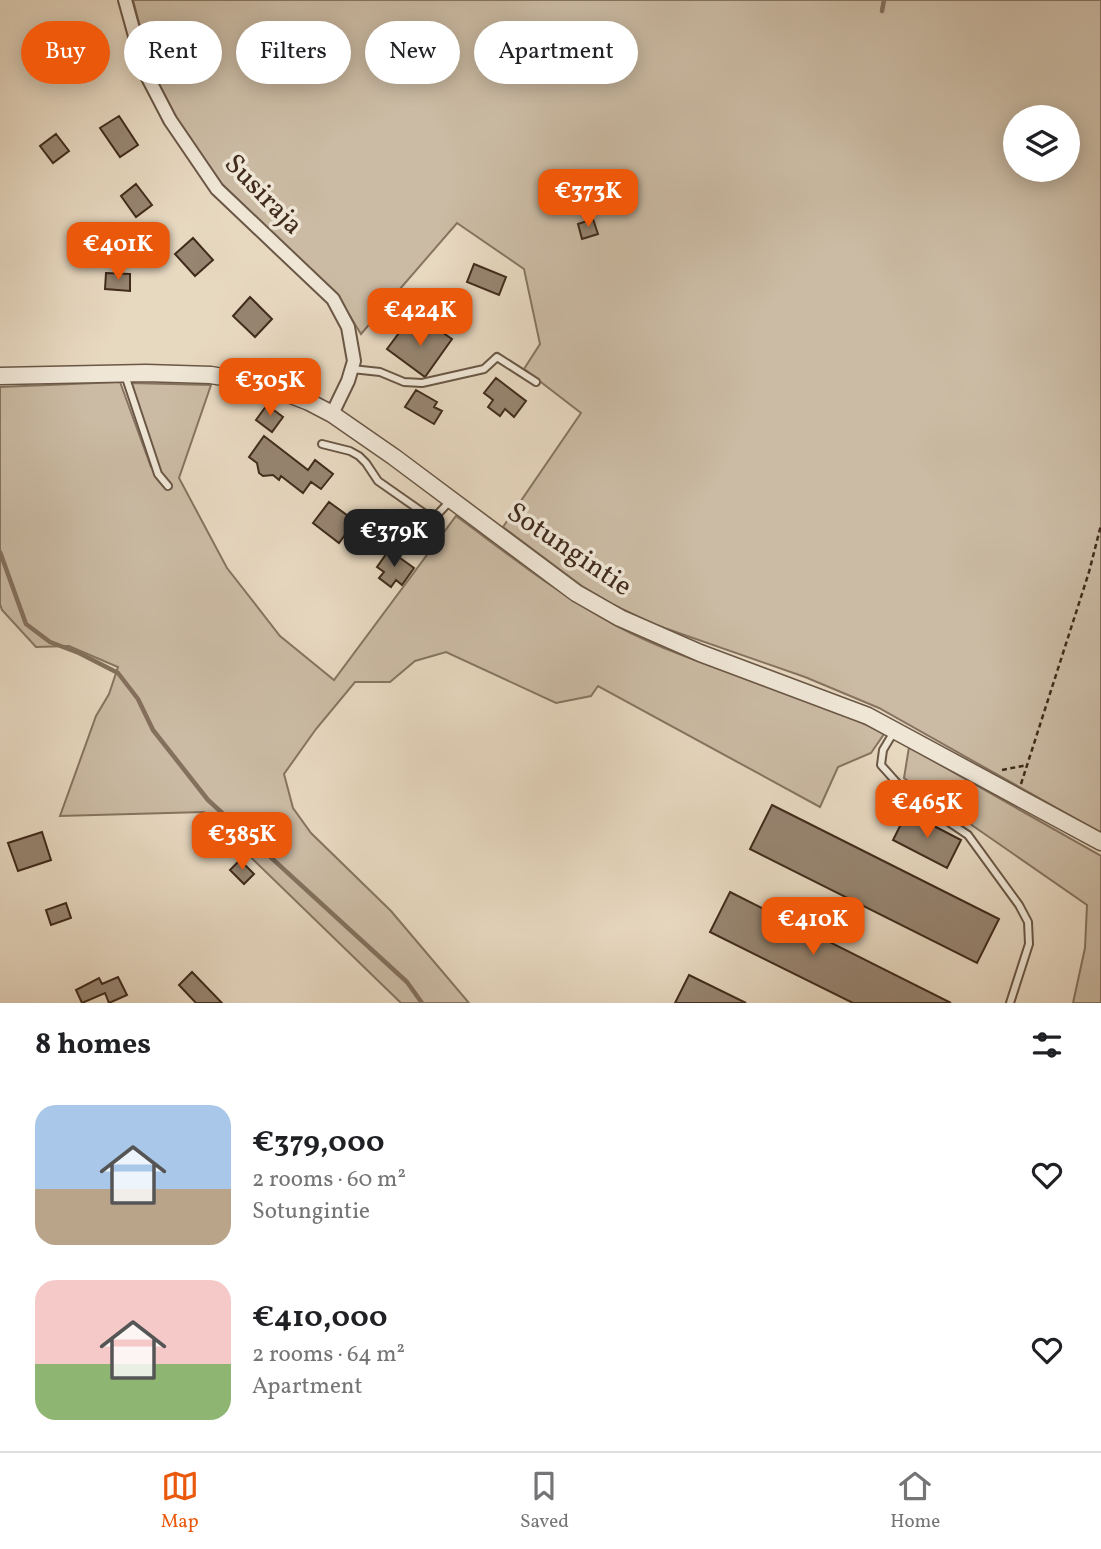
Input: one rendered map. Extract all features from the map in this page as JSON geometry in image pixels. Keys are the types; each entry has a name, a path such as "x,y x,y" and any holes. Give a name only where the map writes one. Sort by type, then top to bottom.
{"street":[{"name":"Susiraja","path":"125,0 145,72 170,120 217,189 332,299 348,327 353,355 352,369 332,414"},
{"name":"Sotungintie","path":"0,376 124,373 211,375 262,384 332,414 576,593 620,618 700,653 814,694 896,729 1101,842"}],"lane":[{"path":"352,369 380,372 404,382 422,383 484,369 497,357 536,382"},
{"path":"124,373 158,474 169,486"},
{"path":"322,444 359,456 378,481 428,516 435,517 452,500"},
{"path":"896,729 883,750 881,765 907,794 968,835 1006,883 1028,922 1029,944 1010,1003"}],"path":[{"path":"1015,796 1028,765 1089,572 1101,525"},
{"path":"991,783 1002,770 1028,765"}],"shaded area":[{"path":"133,0 1101,0 1101,833 879,708 805,677 653,624 614,605 582,586 503,527 581,413 524,369 540,344 524,269 457,223 361,334 338,297 221,183 178,121 159,84 222,84 222,21 138,21"},
{"path":"120,382 151,467 159,470 130,383 211,385 179,478 227,568 280,636 334,680 456,516 554,587 615,625 681,655 818,704 884,734 871,753 838,767 820,807 598,686 591,696 556,703 446,652 415,661 390,682 355,682 316,729 284,774 293,808 311,833 391,911 469,1003 401,1003 204,812 60,816 96,716 109,694 118,667 69,646 36,647 2,610 0,387"},
{"path":"909,747 1101,856 1101,1003 1073,1003 1085,948 1087,905 904,778"}],"building":[{"path":"119,116 138,145 120,157 100,128"},
{"path":"56,134 69,151 53,163 40,146"},
{"path":"136,184 152,205 136,217 121,196"},
{"path":"593,219 598,234 582,239 578,224"},
{"path":"193,238 213,260 195,276 175,254"},
{"path":"474,264 506,277 499,295 467,282"},
{"path":"106,273 130,274 130,291 105,289"},
{"path":"250,297 272,319 255,337 233,316"},
{"path":"405,325 423,339 433,326 452,339 425,377 387,349"},
{"path":"496,378 526,401 514,417 505,409 500,416 488,407 493,400 484,393"},
{"path":"416,390 437,402 434,407 442,411 434,424 405,407"},
{"path":"267,405 283,417 272,432 256,420"},
{"path":"264,436 308,470 315,460 333,474 321,489 311,482 303,493 281,476 279,480 273,475 263,476 259,473 257,463 249,457"},
{"path":"329,502 355,521 339,543 313,523"},
{"path":"381,520 396,531 385,546 370,535"},
{"path":"389,550 414,568 402,585 396,580 391,587 379,578 384,572 377,567"},
{"path":"772,805 999,919 977,963 750,849"},
{"path":"907,812 961,840 947,868 893,840"},
{"path":"42,832 51,860 18,871 8,843"},
{"path":"240,860 254,874 244,884 230,870"},
{"path":"730,892 951,1003 853,1003 710,932"},
{"path":"66,903 71,918 51,925 46,910"},
{"path":"192,972 222,1003 196,1003 179,985"},
{"path":"689,975 746,1003 675,1003"},
{"path":"118,977 127,995 109,1003 105,993 82,1003 76,990 99,978 102,984"}],"waterway":[{"path":"882,11 884,0"},
{"path":"0,552 26,624 50,642 118,673 138,699 153,730 208,800 407,982 422,1003"}]}
